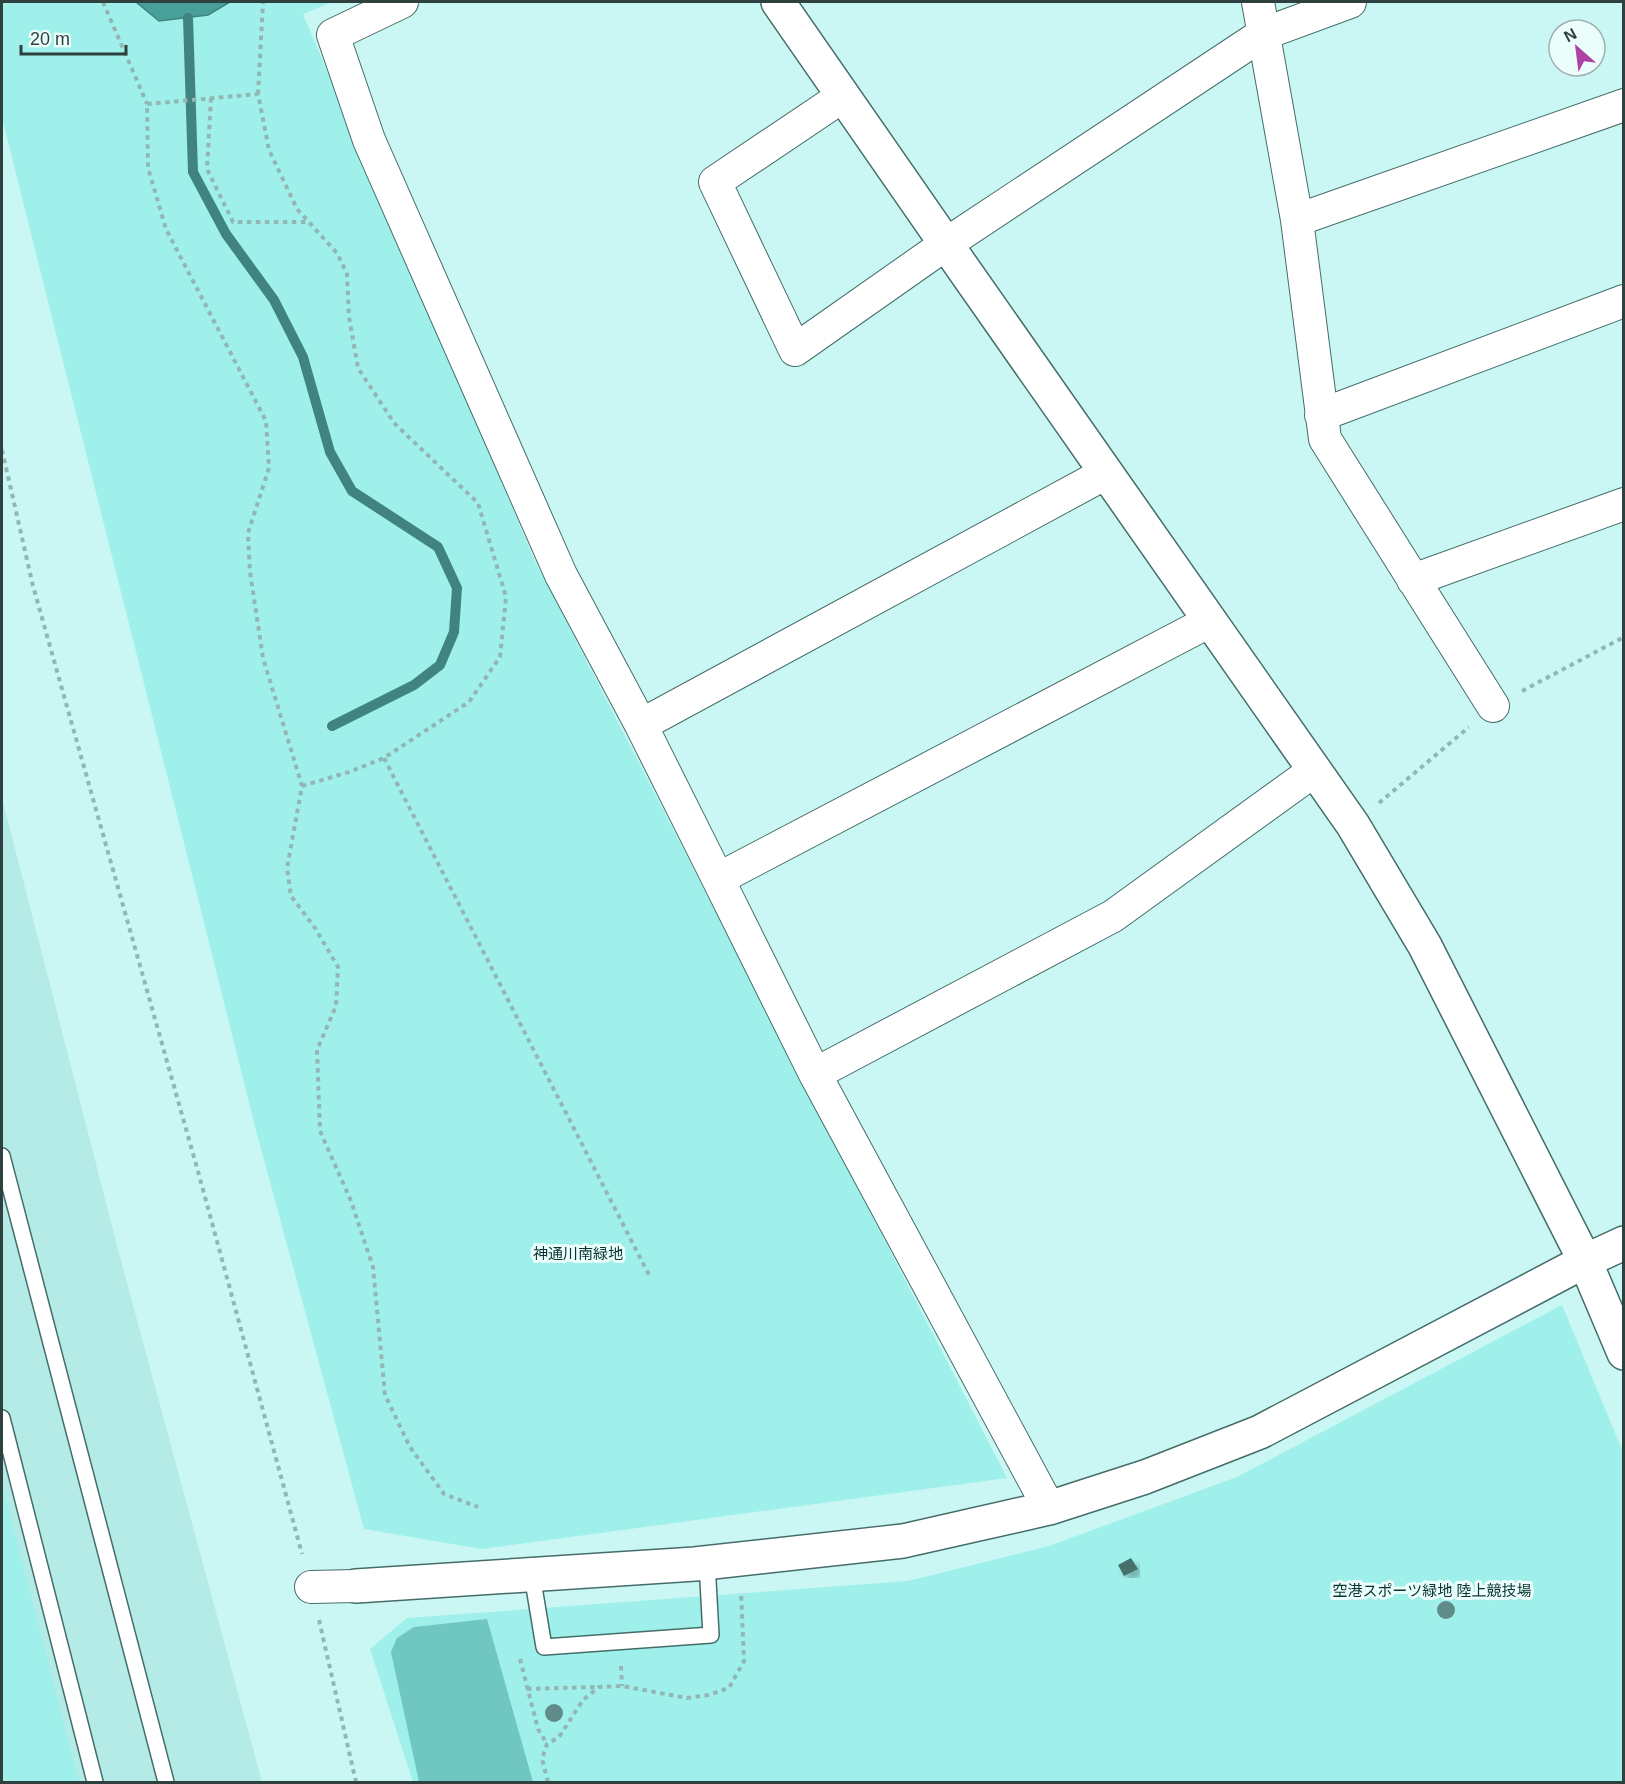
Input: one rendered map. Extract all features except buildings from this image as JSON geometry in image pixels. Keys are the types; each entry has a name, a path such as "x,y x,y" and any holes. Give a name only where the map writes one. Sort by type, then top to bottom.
{"street":[{"path":"402,2 333,35 369,140 561,575 641,725 815,1074 1049,1508"},
{"path":"778,2 1353,825 1425,946 1585,1262 1623,1353"},
{"path":"1258,2 1297,220 1324,439 1493,706"},
{"path":"843,96 715,182 795,350 946,244 1263,34 1350,2"},
{"path":"1297,220 1623,105"},
{"path":"1321,415 1623,301"},
{"path":"641,725 1106,473"},
{"path":"1413,580 1623,504"},
{"path":"718,879 1210,621"},
{"path":"815,1074 1113,916 1315,770"},
{"path":"311,1587 707,1563 903,1540 1049,1508 1145,1477 1260,1432 1623,1243"}],"lane":[{"path":"2,1156 166,1782"},
{"path":"2,1418 95,1782"},
{"path":"532,1575 544,1647 711,1635 707,1563"}],"path":[{"path":"103,2 147,104 148,168 166,229 266,421 269,468 248,533 250,572 263,658 302,786 287,868 291,896 315,928 338,967 336,1006 318,1050 320,1131 351,1201 373,1267 385,1395 410,1447 444,1494 478,1507"},
{"path":"263,2 258,94 269,150 297,209 337,253 347,274 349,317 358,368 394,423 478,503 506,597 500,657 469,702 384,758 349,772 302,786"},
{"path":"147,104 258,94"},
{"path":"211,98 207,169 233,222 309,222"},
{"path":"2,450 33,586 196,1163 311,1587 356,1782"},
{"path":"384,758 649,1275"},
{"path":"527,1689 622,1686 687,1698 708,1695 729,1688 744,1661 740,1559"},
{"path":"548,1782 542,1759 547,1744 559,1737 583,1700 599,1687"}],"shaded area":[{"path":"136,2 230,2 208,15 159,21"},
{"path":"2,798 120,1257 262,1782 2,1782"},
{"path":"487,1619 533,1782 419,1782 391,1652 397,1638 414,1627"}],"green space":[{"name":"神通川南緑地","path":"2,2 332,2 303,14 533,557 1007,1478 482,1549 364,1529 257,1134 2,118"},
{"name":"空港スポーツ緑地 陸上競技場","path":"1562,1305 1623,1452 1623,1782 413,1782 370,1649 407,1618 908,1581 1049,1546 1237,1477"},
{"path":"2,1483 79,1782 2,1782"}],"waterway":[{"path":"188,18 193,172 226,234 274,300 303,357 330,452 352,491 438,547 457,588 454,632 440,665 414,685 332,726"}]}
